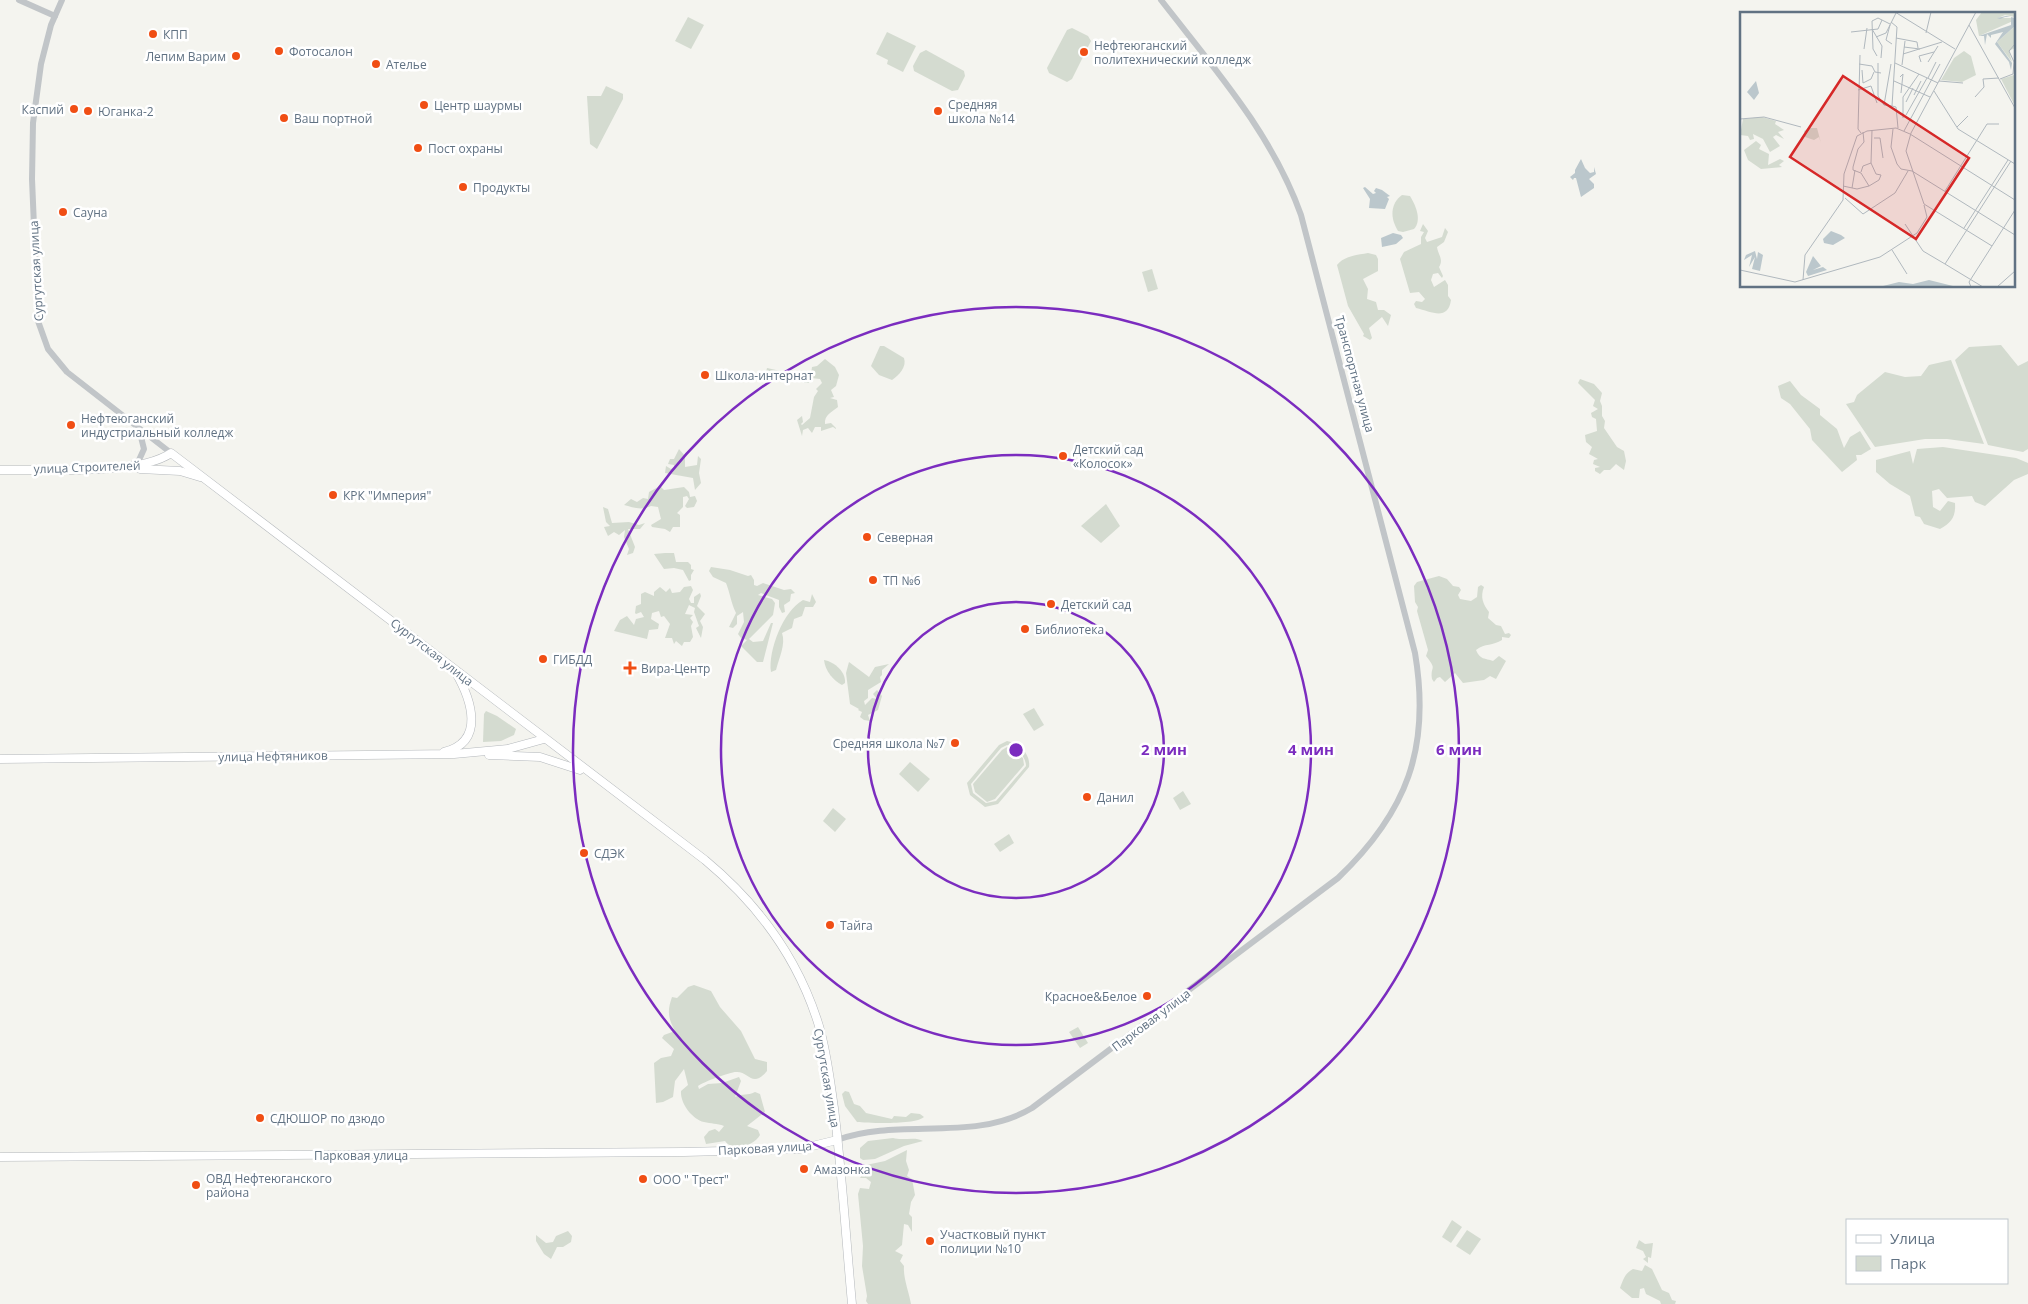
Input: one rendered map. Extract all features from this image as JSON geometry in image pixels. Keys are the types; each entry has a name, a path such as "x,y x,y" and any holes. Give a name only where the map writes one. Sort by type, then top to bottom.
{"main road":[{"name":"улица Строителей","path":"0,470 120,468 149,464 171,453"},
{"name":"Сургутская улица","path":"171,453 719,872 748,900 765,921 792,965 819,1025 826,1057 837,1140 852,1304"},
{"path":"120,468 180,471 207,480"},
{"path":"435,754 460,745 465,740 470,726 470,703 454,669"},
{"name":"улица Нефтяников","path":"0,759 454,754 508,749 544,739"},
{"path":"454,754 540,757 589,774"},
{"name":"Парковая улица","path":"0,1157 684,1152 800,1149 837,1140"}],"street":[{"path":"19,0 55,16"},
{"name":"Сургутская улица","path":"62,0 55,16 39,72 33,123 32,179 38,321 44,341 60,365 171,453"},
{"name":"Транспортная улица","path":"1161,0 1228,86 1264,137 1282,169 1301,214 1415,654 1420,692 1420,727 1416,754 1403,790"},
{"path":"120,468 138,460 144,449 141,437 130,422"},
{"name":"Парковая улица","path":"837,1140 869,1132 1000,1122 1032,1108 1338,878 1375,838 1403,790"}],"green space":[{"path":"688,17 704,25 691,49 675,41"},
{"path":"1072,28 1088,36 1091,41 1072,79 1067,82 1049,73 1047,68 1067,30"},
{"path":"887,32 916,46 903,72 887,64 888,60 876,54"},
{"path":"926,50 964,71 965,76 958,90 952,91 914,71 913,66 920,53"},
{"path":"606,86 623,94 623,99 597,149 590,144 587,96 601,96"},
{"path":"1402,195 1410,196 1418,217 1414,229 1403,232 1398,231 1392,212 1395,203"},
{"path":"1423,224 1428,231 1425,238 1427,242 1442,237 1445,228 1448,232 1444,242 1437,247 1441,259 1439,267 1443,276 1442,278 1438,273 1433,274 1431,280 1434,287 1445,280 1448,285 1448,296 1451,300 1447,311 1443,313 1433,313 1416,308 1414,304 1416,301 1422,302 1425,299 1419,292 1410,293 1400,259 1404,252 1421,244 1421,237 1424,232 1420,231"},
{"path":"1368,253 1376,255 1378,271 1363,279 1368,289 1367,299 1376,302 1378,310 1384,310 1391,315 1388,326 1382,317 1369,328 1372,338 1370,340 1363,336 1364,334 1348,306 1337,265 1347,258"},
{"path":"1152,269 1158,289 1148,292 1142,272"},
{"path":"2001,345 2018,366 2028,361 2028,449 2023,452 1988,445 1955,360 1969,347"},
{"path":"880,346 884,346 904,358 903,368 892,380 879,375 871,366"},
{"path":"825,359 835,367 839,375 836,386 831,390 834,397 830,398 837,400 838,407 829,414 825,421 825,424 831,423 836,429 833,427 821,431 821,427 815,427 812,433 808,428 803,430 802,436 797,420 802,416 802,425 810,418 814,397 818,391 816,389 822,383 820,379 811,378 809,383 804,383 807,375 811,374 812,367 817,366"},
{"path":"1951,360 1984,444 1947,439 1925,439 1875,447 1846,404 1854,402 1857,395 1885,372 1905,377 1921,376 1929,365"},
{"path":"767,368 785,372 783,381 765,377"},
{"path":"1580,379 1594,384 1602,393 1600,401 1602,416 1605,421 1604,428 1617,447 1624,451 1626,461 1624,470 1616,464 1610,470 1604,470 1600,474 1595,471 1595,468 1600,467 1593,464 1594,460 1598,459 1589,454 1592,447 1586,442 1585,435 1597,431 1596,419 1592,417 1591,413 1598,409 1593,406 1595,400 1578,383"},
{"path":"1790,381 1801,395 1820,409 1820,415 1837,429 1844,448 1850,437 1860,431 1871,449 1861,455 1856,455 1857,460 1842,472 1812,440 1810,429 1790,404 1781,398 1778,386"},
{"path":"1943,447 2016,458 2028,463 2028,474 2014,480 1985,506 1975,502 1972,496 1947,498 1939,489 1932,491 1933,507 1940,511 1948,501 1955,503 1955,512 1950,522 1940,529 1924,524 1920,517 1915,516 1910,496 1890,484 1876,472 1876,460 1910,451 1913,464 1917,449"},
{"path":"679,449 685,456 685,467 697,465 698,456 701,459 699,473 701,483 695,490 693,478 665,473 666,466 671,469 674,467 674,465 668,464 670,459 674,459"},
{"path":"660,486 664,490 684,487 689,492 690,497 695,496 697,501 694,507 687,508 685,506 689,499 687,496 683,497 683,507 677,513 680,515 680,527 673,527 670,532 665,529 652,527 651,525 661,519 658,507 633,508 624,505 631,499 637,502 643,498 648,499 649,492"},
{"path":"1106,504 1120,526 1101,543 1081,526"},
{"path":"603,507 608,509 612,523 629,522 639,525 645,523 640,529 628,529 635,547 633,553 627,555 629,549 624,537 625,530 619,535 614,532 608,536 604,527 610,526 606,522"},
{"path":"674,553 676,562 688,562 691,565 691,569 694,570 691,580 689,581 683,570 674,568 664,569 654,554"},
{"path":"711,567 730,570 748,576 751,575 754,585 757,586 763,583 784,590 791,589 795,593 791,594 790,601 784,605 785,612 782,613 779,607 779,600 761,593 758,595 772,599 775,603 773,615 749,639 753,642 763,641 771,623 773,623 763,662 757,662 741,646 747,640 741,638 738,634 744,622 743,612 737,616 737,624 733,628 729,627 736,613 726,583 713,577 709,571"},
{"path":"1439,576 1447,579 1453,586 1459,587 1461,590 1458,595 1460,599 1471,601 1477,597 1478,587 1481,585 1484,587 1482,597 1489,612 1488,618 1496,625 1501,626 1505,634 1509,633 1511,635 1509,638 1502,637 1502,640 1499,642 1476,650 1479,656 1483,658 1493,661 1499,656 1506,661 1496,679 1490,676 1484,680 1463,683 1455,673 1445,682 1440,677 1434,682 1432,679 1433,666 1426,656 1428,650 1417,611 1418,607 1415,602 1414,586 1417,582"},
{"path":"691,586 693,590 689,599 691,603 694,603 694,597 700,593 701,596 697,606 705,614 700,621 703,627 701,638 696,628 699,626 694,612 695,608 689,605 685,614 693,615 690,618 693,622 691,626 693,637 690,642 684,642 682,646 676,641 674,644 672,638 665,638 670,624 664,616 661,617 659,611 652,613 651,619 659,624 658,629 649,630 647,639 614,631 620,620 627,616 634,625 636,619 644,617 641,612 635,613 636,606 641,604 641,594 645,592 654,596 654,592 660,587 666,592 670,588 672,593 680,592 684,587"},
{"path":"812,594 816,602 813,607 805,607 802,616 794,619 792,628 782,633 782,651 776,670 771,672 772,653 783,622 796,605 803,600 810,602"},
{"path":"824,660 832,663 842,671 845,683 842,685 833,678 826,668"},
{"path":"849,662 869,677 875,667 889,664 882,670 881,682 868,690 868,698 864,701 865,705 872,698 877,699 873,694 877,690 882,696 878,710 868,715 870,721 860,717 862,712 850,704 846,673"},
{"path":"1034,708 1044,725 1034,731 1023,714"},
{"path":"486,711 516,729 514,735 501,741 483,742 484,714"},
{"path":"1007,741 1016,744 1026,754 1029,767 998,804 985,807 970,795 967,783 999,745","holes":["1007,745 1022,755 1026,766 996,801 986,803 973,793 971,784 1001,748"]},
{"path":"1007,747 1023,758 1024,765 995,799 987,802 975,792 973,784 1002,750"},
{"path":"910,762 930,779 918,792 899,774"},
{"path":"1183,791 1191,804 1180,810 1173,798"},
{"path":"833,808 846,819 835,832 823,821"},
{"path":"1009,834 1014,843 1000,852 994,844"},
{"path":"694,985 711,991 720,1007 741,1031 755,1059 767,1062 767,1071 758,1079 736,1072 698,1086 699,1089 708,1084 722,1083 739,1077 741,1081 735,1097 755,1092 760,1094 765,1112 747,1126 758,1130 760,1135 748,1145 738,1147 725,1141 706,1144 704,1137 709,1131 715,1129 719,1132 724,1126 707,1123 695,1118 688,1110 681,1096 681,1091 688,1085 684,1069 675,1081 673,1097 656,1103 654,1063 661,1058 671,1056 674,1049 662,1038 664,1035 675,1031 669,1014 670,1002 672,997 677,998 688,987"},
{"path":"1078,1027 1088,1043 1080,1048 1069,1032"},
{"path":"845,1091 849,1092 854,1104 860,1106 866,1113 892,1119 894,1116 906,1117 911,1113 920,1114 924,1117 919,1120 902,1122 857,1122 845,1106 842,1094"},
{"path":"893,1138 923,1141 904,1146 875,1159 863,1160 860,1158 860,1148 868,1141"},
{"path":"907,1150 906,1161 909,1170 907,1176 912,1179 915,1195 911,1202 909,1214 912,1217 912,1232 908,1225 904,1224 902,1245 895,1251 903,1255 900,1261 904,1266 905,1280 911,1304 868,1304 866,1301 867,1296 862,1266 863,1246 858,1194 860,1188 869,1189 871,1182 866,1178 860,1178 863,1174 861,1171 866,1165 885,1161"},
{"path":"1452,1220 1462,1227 1451,1243 1442,1237"},
{"path":"1467,1230 1481,1239 1470,1255 1456,1246"},
{"path":"568,1231 572,1236 571,1242 563,1247 557,1247 551,1259 544,1254 536,1241 536,1235 546,1243 553,1242 556,1236"},
{"path":"1639,1240 1645,1244 1653,1243 1651,1258 1648,1257 1648,1263 1643,1259 1646,1257 1643,1251 1636,1248"},
{"path":"1645,1265 1652,1269 1662,1290 1669,1293 1672,1300 1676,1301 1675,1304 1661,1304 1660,1301 1646,1294 1644,1288 1640,1289 1639,1298 1632,1298 1620,1288 1628,1273 1633,1269 1642,1271"}],"shaded area":[{"path":"1581,159 1585,168 1590,173 1594,172 1594,167 1596,174 1589,179 1594,184 1594,188 1581,197 1576,178 1573,180 1570,177 1575,173"},
{"path":"1365,187 1373,194 1376,193 1374,191 1376,188 1390,196 1387,197 1389,199 1385,209 1369,208 1370,199 1363,188"},
{"path":"1393,233 1401,235 1403,238 1396,244 1382,247 1381,238"}],"place":[{"name":"КПП","path":"153,34"},
{"name":"Фотосалон","path":"279,51"},
{"name":"Нефтеюганский политехнический колледж","path":"1084,52"},
{"name":"Лепим Варим","path":"236,56"},
{"name":"Ателье","path":"376,64"},
{"name":"Центр шаурмы","path":"424,105"},
{"name":"Каспий","path":"74,109"},
{"name":"Юганка-2","path":"88,111"},
{"name":"Средняя школа №14","path":"938,111"},
{"name":"Ваш портной","path":"284,118"},
{"name":"Пост охраны","path":"418,148"},
{"name":"Продукты","path":"463,187"},
{"name":"Сауна","path":"63,212"},
{"name":"Школа-интернат","path":"705,375"},
{"name":"Нефтеюганский индустриальный колледж","path":"71,425"},
{"name":"Детский сад «Колосок»","path":"1063,456"},
{"name":"КРК \"Империя\"","path":"333,495"},
{"name":"Северная","path":"867,537"},
{"name":"ТП №6","path":"873,580"},
{"name":"Детский сад","path":"1051,604"},
{"name":"Библиотека","path":"1025,629"},
{"name":"ГИБДД","path":"543,659"},
{"name":"Вира-Центр","path":"630,668"},
{"name":"Средняя школа №7","path":"955,743"},
{"name":"Данил","path":"1087,797"},
{"name":"СДЭК","path":"584,853"},
{"name":"Тайга","path":"830,925"},
{"name":"Красное&Белое","path":"1147,996"},
{"name":"СДЮШОР по дзюдо","path":"260,1118"},
{"name":"Амазонка","path":"804,1169"},
{"name":"ООО \" Трест\"","path":"643,1179"},
{"name":"ОВД Нефтеюганского района","path":"196,1185"},
{"name":"Участковый пункт полиции №10","path":"930,1241"}]}
